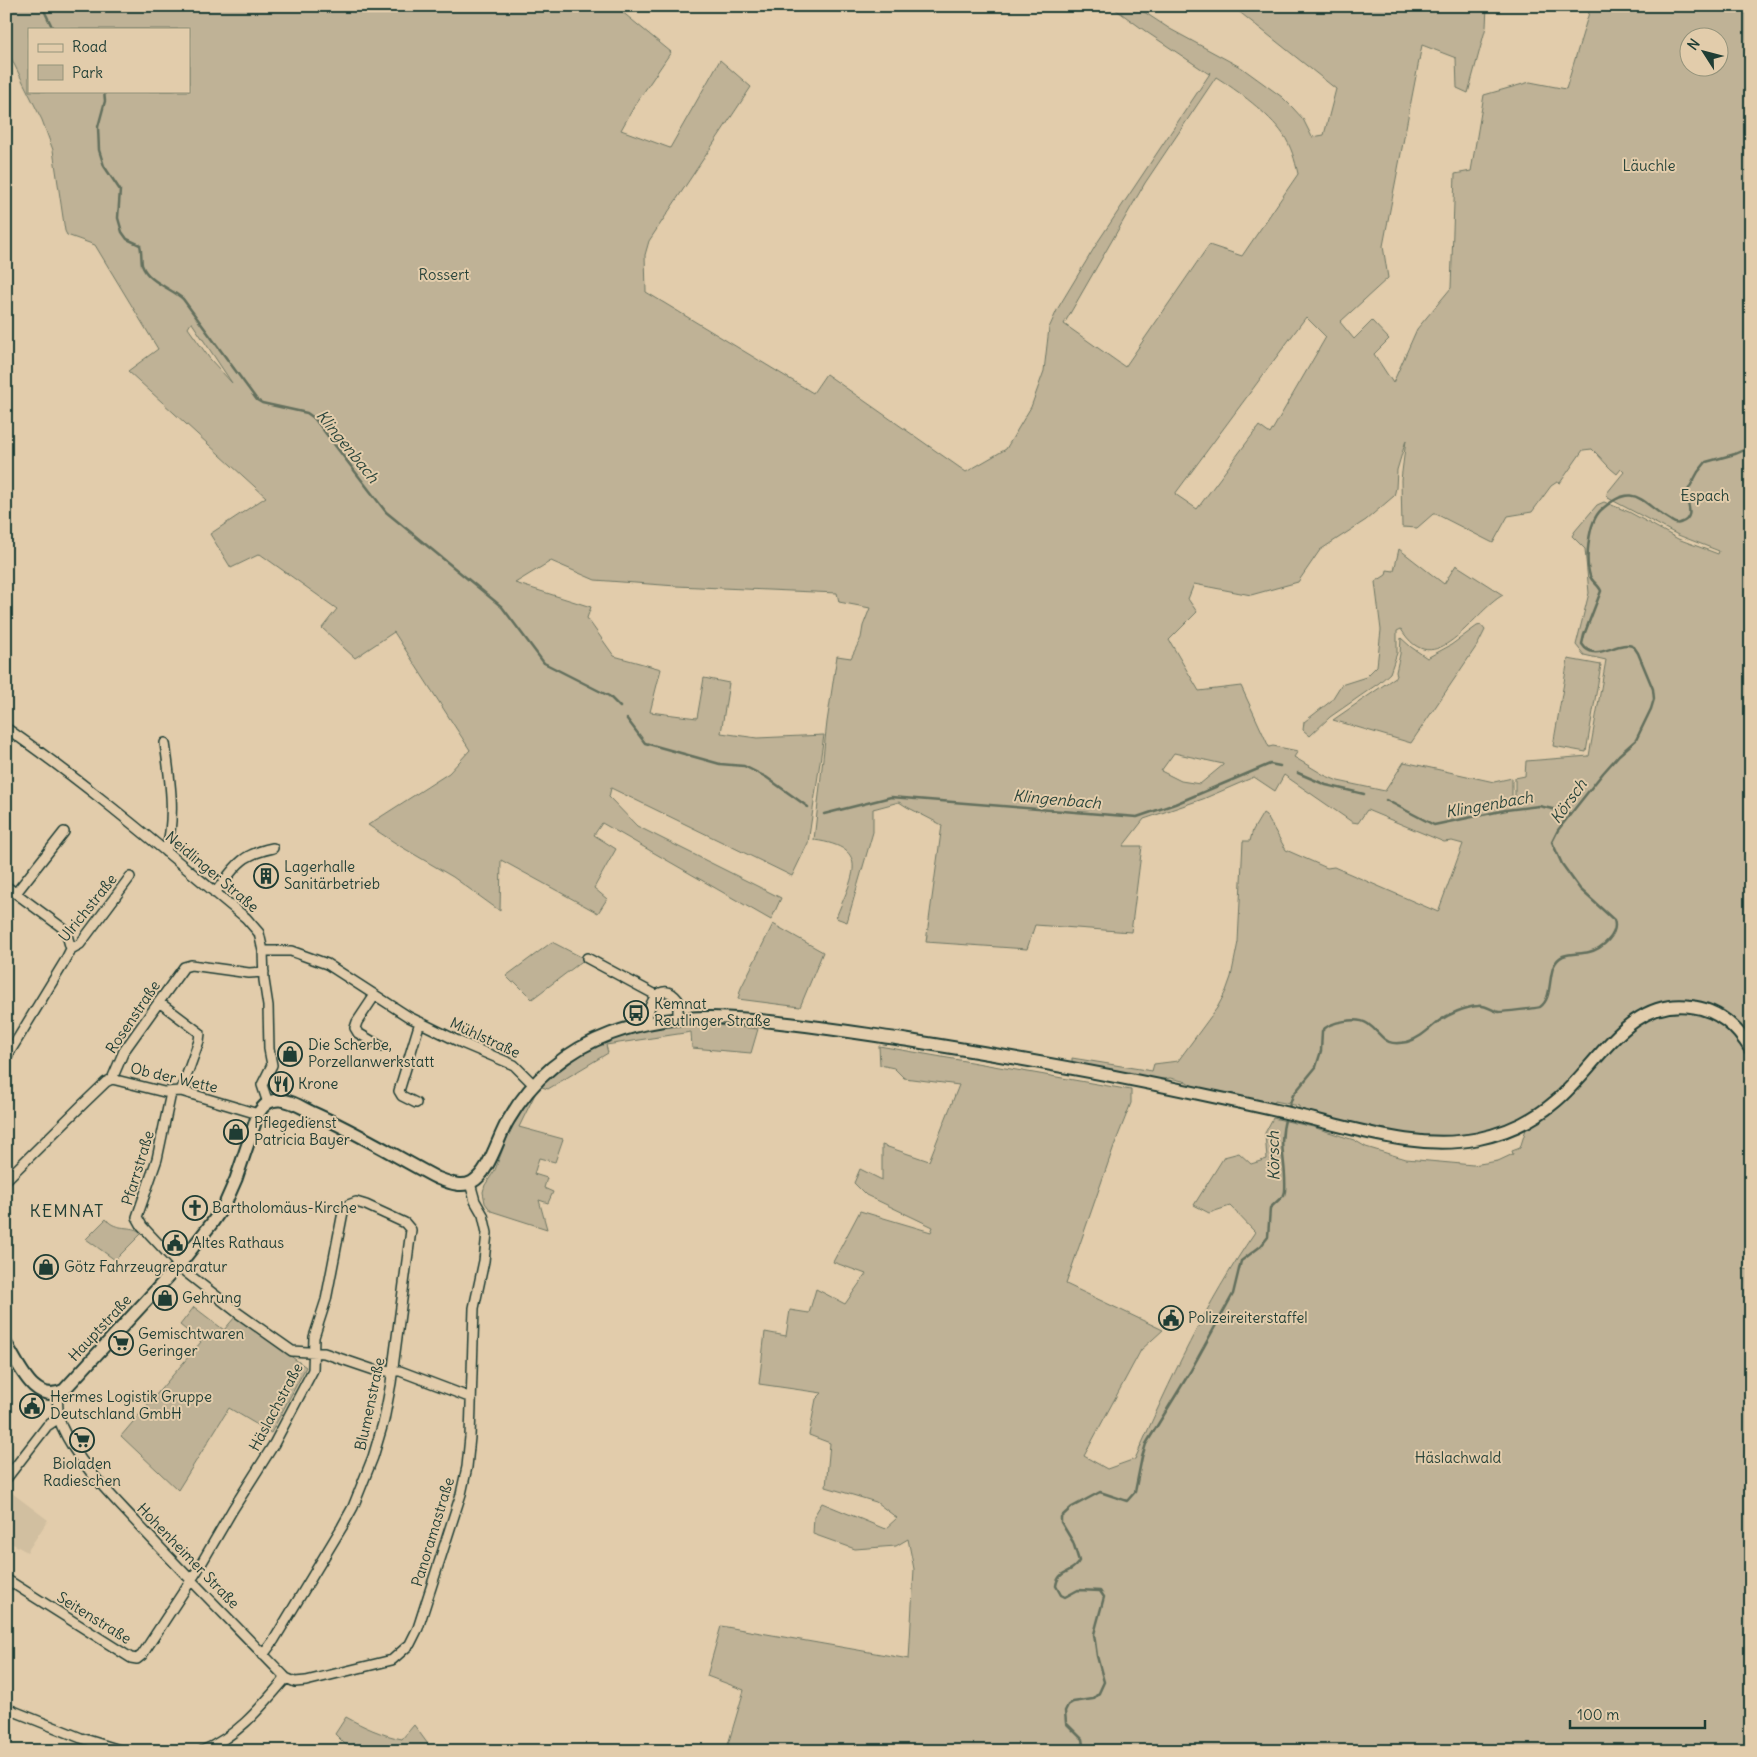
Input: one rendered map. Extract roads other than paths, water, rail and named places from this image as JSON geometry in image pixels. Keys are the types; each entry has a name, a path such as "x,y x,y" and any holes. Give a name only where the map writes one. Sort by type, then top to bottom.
{"main road":[{"path":"268,1102 281,1100 298,1106 348,1129 437,1178 456,1184 470,1183 484,1170 510,1116 534,1085 561,1061 593,1040 628,1027 647,1022 678,1018 721,1017 776,1022 950,1047 1135,1080 1413,1140 1448,1142 1490,1136 1519,1125 1542,1112 1567,1091 1625,1028 1647,1013 1666,1007 1686,1006 1712,1012 1735,1028 1751,1050"},
{"name":"Hauptstraße","path":"57,1393 64,1390 196,1246 225,1204 239,1172 258,1114 268,1102"},
{"path":"6,1344 24,1375 33,1386 42,1392 57,1393"}],"street":[{"name":"Neidlinger Straße","path":"6,728 93,791 256,929 262,940 268,1006 269,1045 272,1065 262,1085 268,1102"},
{"path":"165,743 172,809 170,838 166,852"},
{"path":"16,893 64,832"},
{"path":"215,893 239,862 273,848"},
{"name":"Ulrichstraße","path":"6,1058 71,949 80,944 130,878"},
{"path":"6,886 64,929 68,935 71,949"},
{"name":"Mühlstraße","path":"263,951 291,951 334,968 420,1022 462,1043 514,1065 534,1085"},
{"path":"587,958 656,996"},
{"name":"Rosenstraße","path":"6,1180 106,1082 112,1079 124,1050 182,969 188,965 249,973 264,972"},
{"path":"647,1022 649,1007 656,996 661,993 674,995 678,1000 678,1018"},
{"path":"375,995 355,1028 358,1033 380,1046"},
{"path":"159,1002 200,1033 199,1041 181,1091"},
{"path":"416,1103 402,1096 400,1091 420,1022"},
{"name":"Ob der Wette","path":"112,1079 171,1093 181,1091 258,1114"},
{"name":"Pfarrstraße","path":"171,1093 157,1159 138,1217 142,1226 179,1265"},
{"name":"Panoramastraße","path":"286,1678 295,1682 306,1682 385,1662 398,1655 410,1644 418,1628 461,1494 467,1467 472,1397 474,1308 484,1260 487,1233 483,1215 475,1201 470,1183"},
{"name":"Blumenstraße","path":"263,1655 274,1640 353,1507 369,1468 384,1420 393,1371 411,1230 408,1225 374,1209 358,1202 350,1203"},
{"name":"Häslachstraße","path":"191,1580 279,1436 313,1370 314,1337 326,1300 344,1212 350,1203"},
{"path":"179,1265 238,1313 292,1352 314,1352 330,1355 377,1371 400,1371 472,1397"},
{"name":"Hohenheimer Straße","path":"57,1393 59,1418 71,1443 89,1470 133,1519 286,1678"},
{"path":"6,1479 47,1426 59,1418"},
{"name":"Seitenstraße","path":"6,1579 134,1659 142,1655 191,1580"},
{"path":"202,1751 224,1740 242,1727 286,1678"},
{"path":"6,1708 81,1738 123,1751"}],"waterway":[{"name":"Klingenbach","path":"42,6 53,28"},
{"name":"Klingenbach","path":"104,92 105,101 98,127 99,150 104,166 120,190 118,218 122,232 127,239 140,245 142,265 149,276 183,299 257,400 262,403 307,413 314,418 386,512 502,607 544,663 609,696 620,707"},
{"name":"Körsch","path":"1288,1110 1293,1095 1316,1067 1321,1051 1322,1031 1331,1025 1344,1021 1363,1022 1373,1028 1384,1039 1393,1043 1399,1043 1416,1039 1443,1018 1468,1008 1484,1006 1499,1012 1540,1007 1548,996 1552,973 1557,960 1566,955 1586,953 1599,948 1612,935 1615,925 1614,920 1580,889 1562,864 1552,842 1558,830 1603,773 1636,740 1654,699 1653,689 1634,647 1628,645 1594,652 1587,650 1582,644 1601,591 1590,576 1588,561 1590,532 1601,510 1613,501 1630,495 1644,501 1675,523 1679,524 1685,521 1689,514 1686,494 1706,462 1735,454 1751,447"},
{"name":"Klingenbach","path":"627,719 645,743 720,764 744,766 766,777 808,807"},
{"name":"Klingenbach","path":"824,814 891,797 1137,817 1175,804 1270,764 1280,766"},
{"name":"Klingenbach","path":"1298,773 1326,785 1364,794"},
{"name":"Klingenbach","path":"1386,800 1434,825 1506,810 1539,806 1570,815"},
{"name":"Körsch","path":"1084,1751 1082,1739 1066,1723 1065,1711 1068,1705 1073,1702 1093,1699 1099,1693 1104,1682 1097,1656 1094,1634 1104,1597 1100,1591 1078,1590 1065,1597 1061,1595 1056,1586 1060,1577 1079,1561 1073,1542 1061,1522 1061,1517 1072,1507 1100,1492 1127,1501 1135,1492 1146,1444 1190,1372 1233,1294 1241,1261 1261,1246 1268,1237 1270,1208 1284,1195 1285,1191 1282,1137 1286,1116"}],"place":[{"name":"Lagerhalle Sanitärbetrieb","path":"266,876"},
{"name":"Kemnat Reutlinger Straße","path":"636,1013"},
{"name":"Die Scherbe, Porzellanwerkstatt","path":"290,1054"},
{"name":"Krone","path":"281,1084"},
{"name":"Pflegedienst Patricia Bayer","path":"236,1132"},
{"name":"Bartholomäus-Kirche","path":"195,1208"},
{"name":"Altes Rathaus","path":"175,1243"},
{"name":"Götz Fahrzeugreparatur","path":"46,1267"},
{"name":"Gehrung","path":"165,1298"},
{"name":"Polizeireiterstaffel","path":"1171,1318"},
{"name":"Gemischtwaren Geringer","path":"121,1343"},
{"name":"Hermes Logistik Gruppe Deutschland GmbH","path":"32,1406"},
{"name":"Bioladen Radieschen","path":"82,1440"}],"district":[{"name":"KEMNAT","path":"67,1211"}],"park label":[{"name":"Läuchle","path":"1649,166"},
{"name":"Rossert","path":"444,275"},
{"name":"Espach","path":"1705,496"},
{"name":"Häslachwald","path":"1458,1458"}]}
